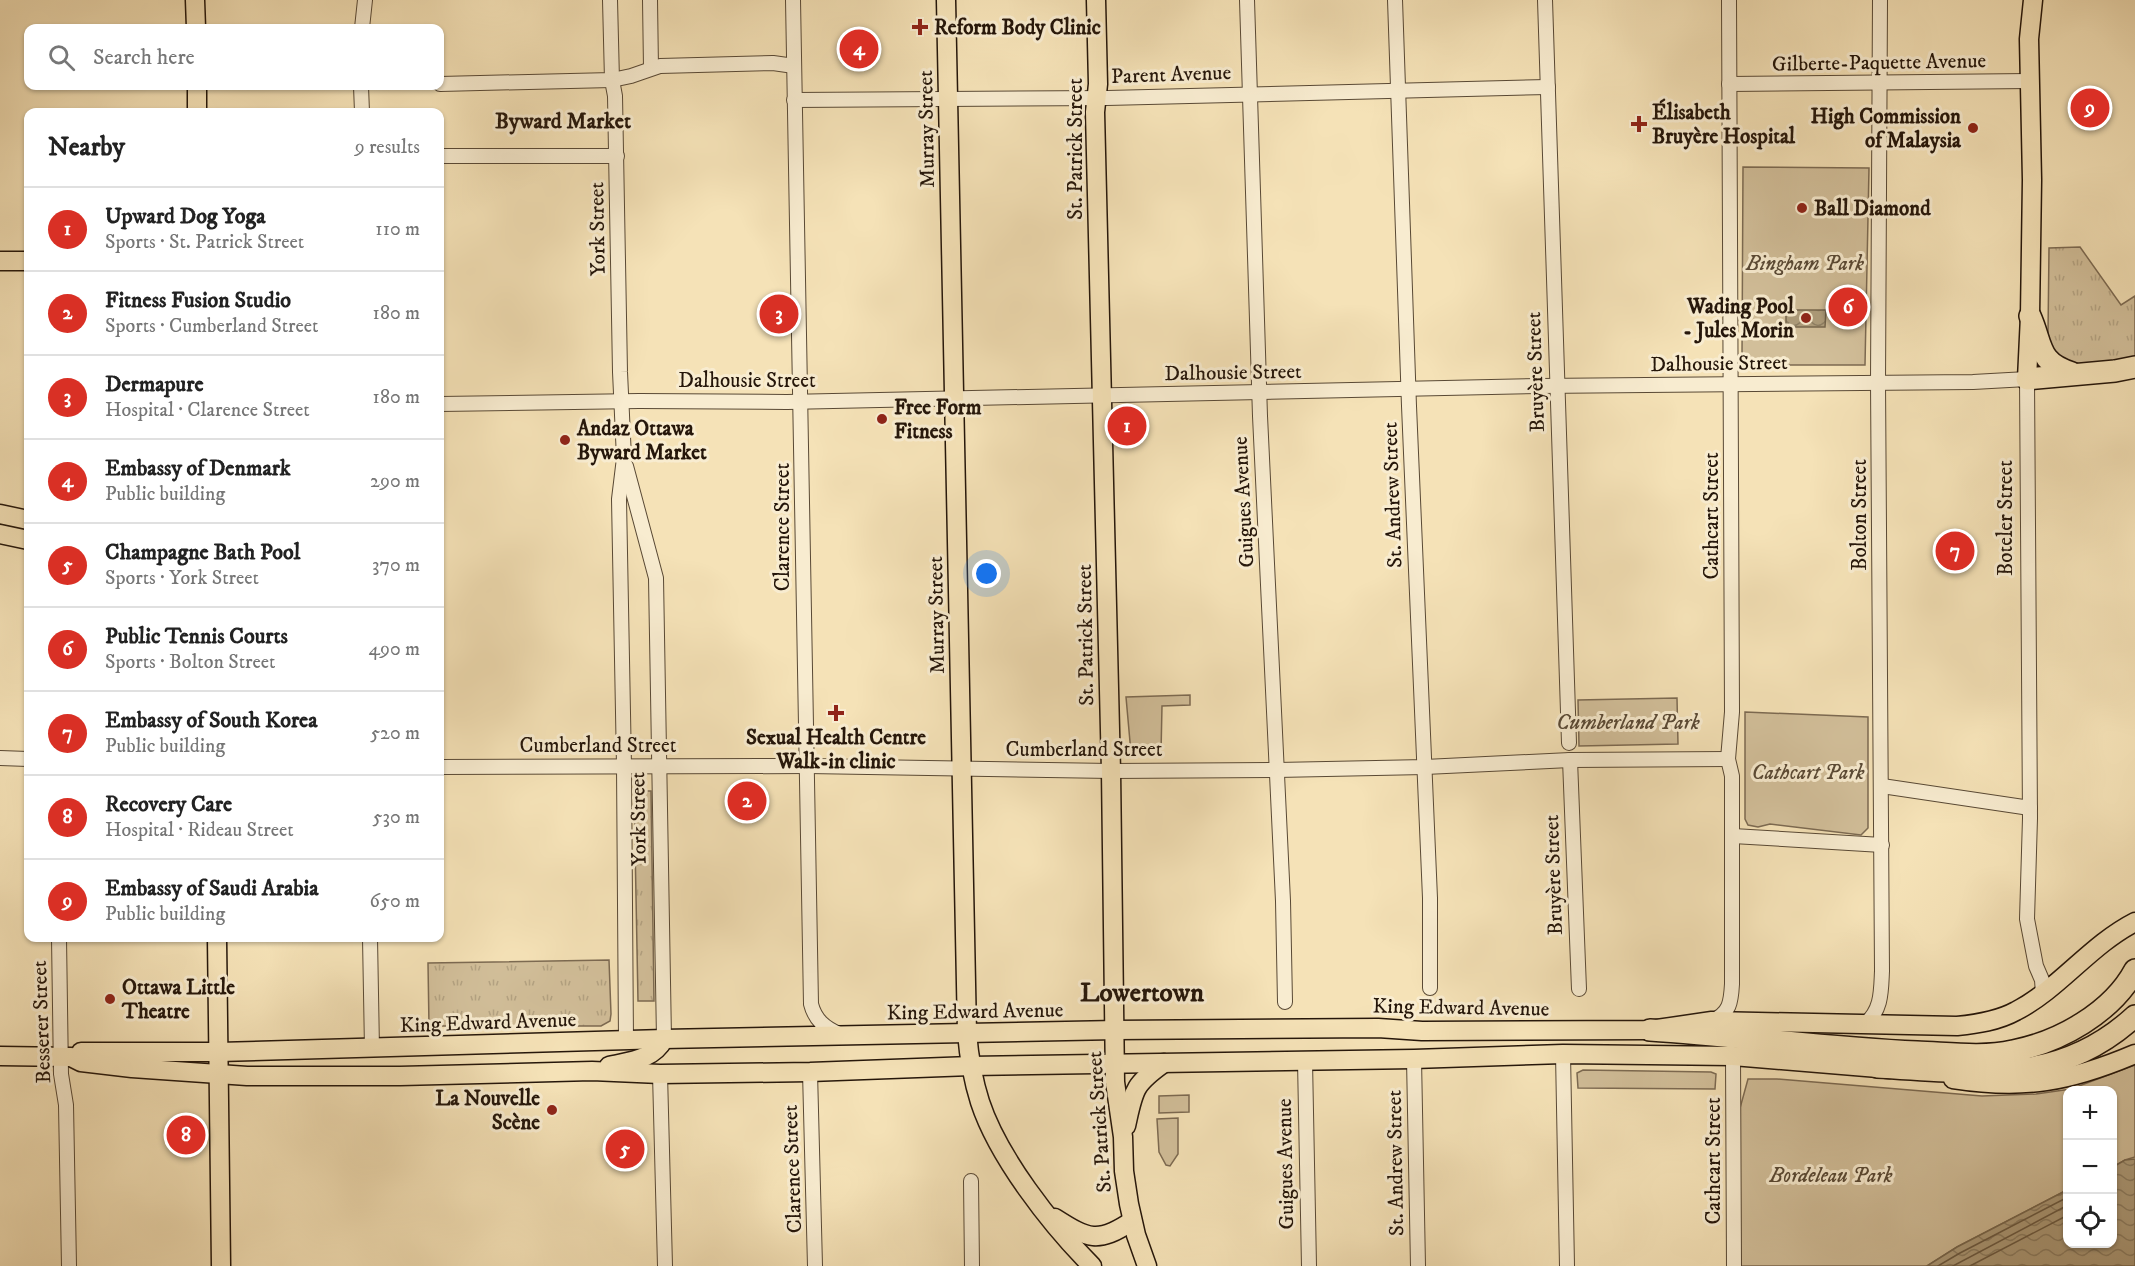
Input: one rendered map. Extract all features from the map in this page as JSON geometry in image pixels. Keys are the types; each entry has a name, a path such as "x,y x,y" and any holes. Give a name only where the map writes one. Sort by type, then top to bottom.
{"highway":[{"path":"2030,316 2046,359 2055,367 2075,374"},
{"path":"2027,379 2135,367"},
{"path":"1650,1030 1732,1035 1880,1050 1968,1054 2011,1052 2043,1042 2078,1025 2120,991 2135,970"},
{"path":"1877,1067 2008,1072 2044,1066 2073,1058 2102,1043 2135,1016"}],"main road":[{"path":"195,0 196,24"},
{"name":"Murray Street","path":"946,0 966,1034 980,1100 998,1141 1043,1210"},
{"name":"St. Patrick Street","path":"1096,0 1097,97 1095,112 1111,771 1115,1082 1123,1137 1126,1188 1132,1221 1147,1266"},
{"name":"Boteler Street","path":"2027,379 2032,158 2030,0"},
{"path":"197,90 197,108"},
{"path":"0,261 24,261"},
{"path":"0,514 24,519"},
{"path":"0,534 24,539"},
{"name":"King Edward Avenue","path":"0,1056 66,1056 80,1052 219,1053 664,1039 1116,1030 1378,1028 1422,1031 1650,1030 1712,1021 1957,1026 1978,1024 2014,1012 2043,994 2087,954 2135,922"},
{"path":"218,942 221,1266"},
{"path":"1378,1028 1402,1037 1412,1045 1414,1059"},
{"path":"592,1071 646,1057 657,1049 664,1039"},
{"name":"King Edward Avenue","path":"66,1056 81,1062 219,1074 394,1076 592,1071 660,1074 810,1072 971,1066 1414,1059 1563,1054 1733,1056 1877,1067 1976,1082 2018,1085 2053,1082 2135,1054"},
{"path":"1123,1137 1134,1092 1144,1077 1165,1063"},
{"path":"1043,1210 1076,1230 1096,1237 1110,1235 1132,1221"},
{"path":"1043,1210 1092,1266"}],"street":[{"path":"362,24 365,0"},
{"name":"York Street","path":"610,0 617,156 620,372 624,458 619,499 626,1040"},
{"path":"650,0 651,68"},
{"name":"Clarence Street","path":"794,0 811,1004 819,1021 832,1031 845,1036"},
{"name":"Guigues Avenue","path":"1247,0 1260,393 1285,1002"},
{"name":"St. Andrew Street","path":"1395,0 1408,390 1430,898 1430,988"},
{"name":"Bruyère Street","path":"1545,0 1569,743"},
{"name":"Cathcart Street","path":"1712,1021 1725,1014 1732,1001 1732,776 1728,759 1732,712 1729,0"},
{"name":"Bolton Street","path":"1865,1024 1871,1019 1881,997 1882,971 1878,382 1880,0"},
{"path":"444,84 612,80 660,66 774,63 794,66"},
{"name":"Gilberte-Paquette Avenue","path":"1729,84 2030,81"},
{"name":"Parent Avenue","path":"794,100 1097,97 1548,87"},
{"path":"361,90 362,108"},
{"path":"444,156 617,156"},
{"name":"Dalhousie Street","path":"444,404 622,401 802,402 1731,383 1973,382 2027,379"},
{"name":"Boteler Street","path":"2027,379 2030,808 2027,919 2036,966 2042,980 2043,994"},
{"name":"York Street","path":"624,458 656,578 664,1039"},
{"path":"0,758 24,759"},
{"name":"Cumberland Street","path":"444,767 808,766 1111,771 1277,770 1425,767 1570,760 1728,759"},
{"name":"Bruyère Street","path":"1570,760 1579,989"},
{"path":"1882,786 2030,808"},
{"path":"1732,836 1882,845"},
{"name":"Besserer Street","path":"59,942 66,1056 69,1266"},
{"path":"370,942 372,1048"},
{"path":"1563,1054 1567,1266"},
{"name":"Cathcart Street","path":"1733,1056 1734,1266"},
{"name":"St. Andrew Street","path":"1414,1059 1418,1266"},
{"name":"Guigues Avenue","path":"1305,1061 1309,1266"},
{"name":"Clarence Street","path":"810,1072 816,1266"},
{"path":"660,1074 665,1266"},
{"path":"971,1181 972,1266"}],"green space":[{"name":"Bingham Park","path":"1743,167 1869,168 1865,365 1744,365 1742,357"},
{"path":"2080,247 2121,305 2135,296 2135,358 2076,366 2052,351 2048,334 2049,248"},
{"path":"1190,695 1190,705 1162,706 1161,753 1131,753 1126,697"},
{"name":"Cumberland Park","path":"1677,698 1678,744 1579,746 1578,700"},
{"name":"Cathcart Park","path":"1745,712 1868,717 1868,828 1861,835 1770,824 1758,827 1748,825 1745,819"},
{"path":"634,791 651,791 654,1001 638,1001"},
{"path":"609,960 611,1014 610,1021 601,1026 429,1026 428,963"},
{"name":"Bordeleau Park","path":"2135,1065 2135,1157 2117,1165 2117,1086 2079,1086"},
{"path":"1583,1070 1711,1072 1716,1074 1715,1089 1578,1088 1577,1073"},
{"name":"Bordeleau Park","path":"1748,1079 1777,1079 1982,1096 2036,1094 2063,1090 2063,1192 1957,1247 1927,1266 1734,1266 1734,1130"},
{"path":"1189,1095 1189,1112 1159,1113 1159,1096"},
{"path":"1178,1118 1178,1154 1170,1166 1166,1165 1159,1152 1157,1119"}],"water":[{"name":"Wading Pool - Jules Morin","path":"1786,310 1826,310 1825,327 1786,327"},
{"path":"2135,1159 2135,1266 1927,1266 1957,1247 2063,1192 2063,1248 2117,1248 2117,1165 2125,1160"}],"place":[{"name":"Reform Body Clinic","path":"920,27"},
{"name":"Embassy of Denmark","path":"859,49"},
{"name":"Embassy of Saudi Arabia","path":"2090,108"},
{"name":"Élisabeth Bruyère Hospital","path":"1639,124"},
{"name":"High Commission of Malaysia","path":"1973,128"},
{"name":"Ball Diamond","path":"1802,208"},
{"name":"Public Tennis Courts","path":"1848,307"},
{"name":"Dermapure","path":"779,314"},
{"name":"Wading Pool - Jules Morin","path":"1806,318"},
{"name":"Free Form Fitness","path":"882,419"},
{"name":"Upward Dog Yoga","path":"1127,426"},
{"name":"Andaz Ottawa Byward Market","path":"565,440"},
{"name":"Embassy of South Korea","path":"1955,551"},
{"name":"Sexual Health Centre Walk-in clinic","path":"836,713"},
{"name":"Fitness Fusion Studio","path":"747,801"},
{"name":"Ottawa Little Theatre","path":"110,999"},
{"name":"La Nouvelle Scène","path":"552,1110"},
{"name":"Recovery Care","path":"186,1135"},
{"name":"Champagne Bath Pool","path":"625,1149"}],"district":[{"name":"Byward Market","path":"563,120"},
{"name":"Lowertown","path":"1142,992"}]}
